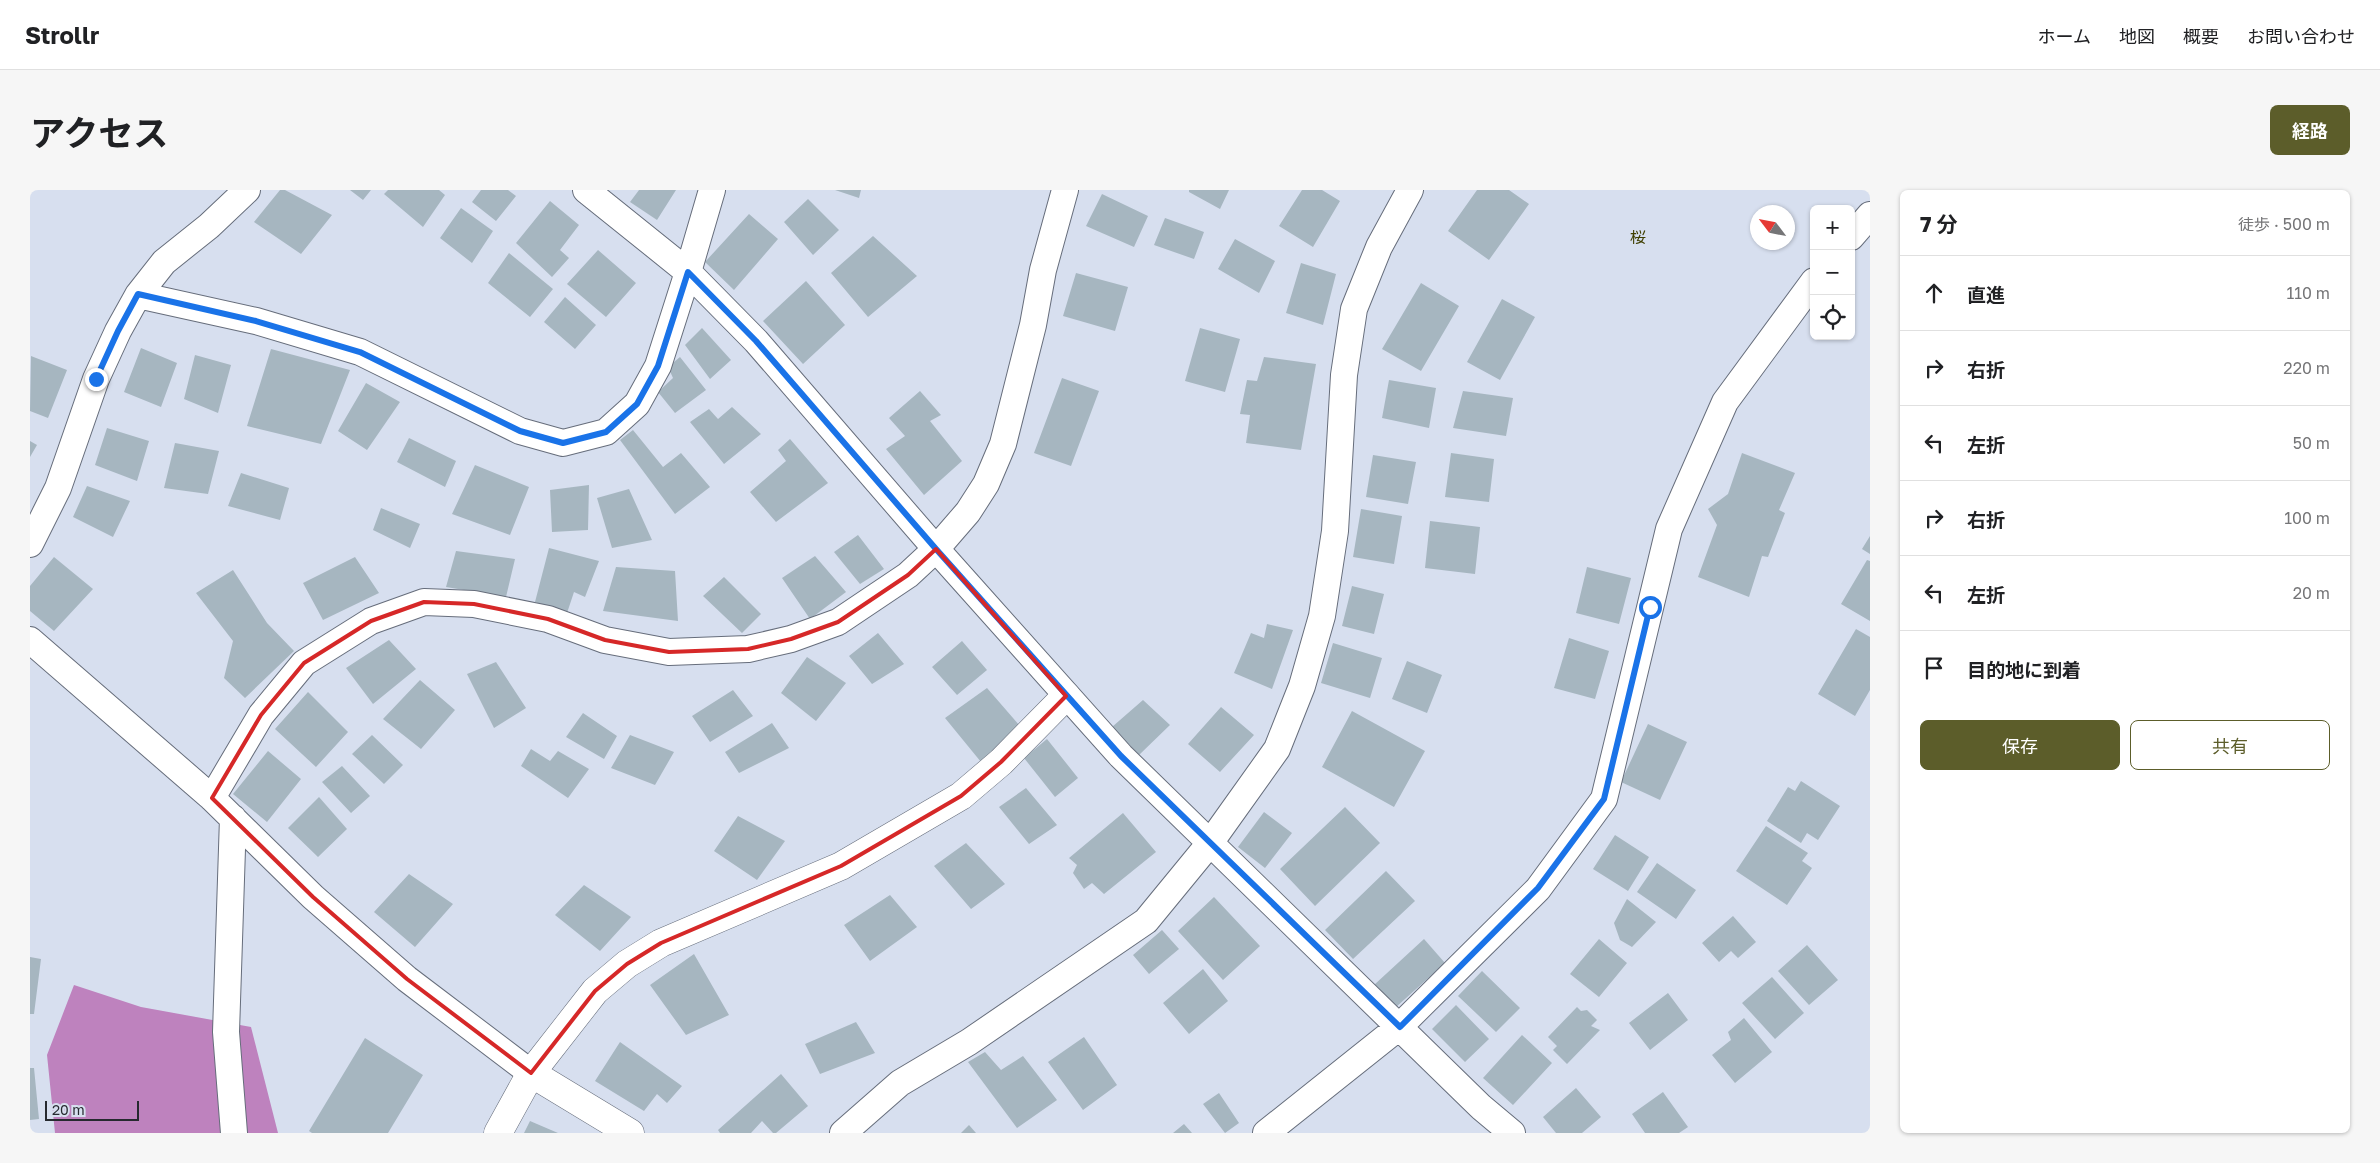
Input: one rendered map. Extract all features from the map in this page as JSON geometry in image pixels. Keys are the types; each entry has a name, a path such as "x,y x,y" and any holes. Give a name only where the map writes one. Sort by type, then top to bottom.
{"street":[{"path":"30,544 58,488 96,379 118,331 138,294 164,262 208,226 247,190"},
{"path":"586,190 688,272 756,341 936,549 1121,756 1481,1107 1512,1133"},
{"path":"138,294 256,321 360,352 520,431 563,443 606,432 637,404 658,366 712,190"},
{"path":"212,798 261,715 304,663 371,621 424,602 474,604 548,619 605,640 669,652 748,650 791,640 838,622 908,575 936,549 968,512 986,484 1003,444 1033,325 1043,270 1065,190"},
{"path":"843,1133 900,1083 969,1042 1146,921 1210,843 1276,749 1302,686 1322,616 1335,531 1344,375 1354,309 1379,246 1410,190"},
{"path":"1855,232 1870,215"},
{"path":"1266,1133 1400,1027 1538,888 1604,799 1669,529 1724,402 1810,286"},
{"path":"30,640 212,798 313,897 407,979 531,1073 630,1133"},
{"path":"498,1133 531,1073 595,991 627,964 661,943 841,866 961,796 1001,762 1066,696"},
{"path":"233,818 226,1032 234,1133"}],"highlighted area":[{"path":"936,549 1066,696 1001,762 961,796 841,866 661,943 627,964 595,991 531,1073 407,979 313,897 212,798 261,715 304,663 371,621 424,602 474,604 548,619 605,640 669,652 748,649 791,639 838,622 908,575"}],"shaded area":[{"path":"74,985 141,1007 251,1027 278,1133 55,1133 47,1055"}],"building":[{"path":"280,190 285,190 332,215 301,254 254,222"},
{"path":"350,190 371,190 363,200"},
{"path":"388,190 439,190 445,195 423,227 384,194"},
{"path":"481,190 508,190 516,196 496,221 472,202"},
{"path":"639,190 676,190 657,220 630,202"},
{"path":"835,190 861,190 859,198"},
{"path":"1189,190 1229,190 1220,209 1189,192"},
{"path":"1302,190 1322,190 1340,201 1313,247 1279,226"},
{"path":"1477,190 1509,190 1529,204 1489,260 1448,231"},
{"path":"1102,194 1148,216 1134,247 1086,226"},
{"path":"808,199 839,230 813,255 784,222"},
{"path":"550,201 579,225 560,250 569,258 552,277 516,243"},
{"path":"461,208 493,231 472,263 440,238"},
{"path":"749,214 778,239 734,290 705,262"},
{"path":"1165,218 1204,232 1194,259 1154,245"},
{"path":"873,236 917,276 868,317 831,273"},
{"path":"1235,239 1275,261 1259,293 1218,269"},
{"path":"598,250 636,283 606,317 567,284"},
{"path":"509,253 553,289 530,317 488,283"},
{"path":"1301,263 1336,274 1323,325 1286,313"},
{"path":"1076,273 1128,287 1115,331 1063,316"},
{"path":"806,281 845,325 803,364 763,321"},
{"path":"1421,283 1459,306 1421,371 1382,349"},
{"path":"565,297 596,325 575,349 544,322"},
{"path":"1502,299 1535,317 1500,380 1467,362"},
{"path":"702,328 731,360 710,379 685,345"},
{"path":"1200,328 1240,339 1225,392 1185,381"},
{"path":"141,348 177,363 161,407 124,392"},
{"path":"271,349 350,370 321,444 247,426"},
{"path":"195,355 231,365 218,413 184,399"},
{"path":"31,356 67,370 48,418 30,411"},
{"path":"680,357 706,390 675,413 658,392 673,378 668,367"},
{"path":"1264,357 1316,364 1301,450 1246,443 1250,415 1240,414 1247,380 1257,381"},
{"path":"1062,378 1099,391 1071,466 1034,453"},
{"path":"1389,380 1436,388 1429,428 1382,418"},
{"path":"366,383 400,402 367,450 338,431"},
{"path":"920,391 941,415 930,421 962,461 924,495 886,449 905,436 889,418"},
{"path":"1463,391 1513,398 1506,436 1453,428"},
{"path":"732,407 761,434 724,464 690,422 709,409 718,419"},
{"path":"107,428 149,441 137,481 95,465"},
{"path":"633,430 663,467 681,453 710,487 675,514 620,440"},
{"path":"409,438 456,461 445,487 397,462"},
{"path":"790,439 828,483 776,522 750,492 786,461 778,450"},
{"path":"30,441 37,445 30,457"},
{"path":"175,443 219,451 208,494 164,488"},
{"path":"1451,453 1494,459 1489,502 1445,497"},
{"path":"1742,453 1795,473 1779,510 1785,513 1768,557 1762,556 1749,597 1698,577 1717,525 1708,509 1728,494"},
{"path":"1373,455 1416,462 1408,504 1366,497"},
{"path":"475,465 529,487 510,535 452,514"},
{"path":"241,473 289,488 280,520 228,506"},
{"path":"589,485 588,530 552,532 550,490"},
{"path":"87,486 130,501 113,537 73,517"},
{"path":"629,489 652,540 612,548 597,498"},
{"path":"381,508 420,524 410,548 373,530"},
{"path":"1361,509 1402,516 1394,564 1353,557"},
{"path":"1430,521 1480,527 1475,574 1425,568"},
{"path":"858,535 884,569 860,584 834,552"},
{"path":"1870,536 1870,554 1862,549"},
{"path":"549,548 599,561 585,597 574,592 567,613 535,602"},
{"path":"456,551 515,559 506,597 446,587"},
{"path":"815,556 846,592 810,619 782,578"},
{"path":"54,557 93,589 54,631 30,611 30,586"},
{"path":"355,557 379,593 323,620 303,583"},
{"path":"1867,560 1870,561 1870,621 1841,604"},
{"path":"616,567 675,571 678,621 603,611"},
{"path":"1587,567 1631,578 1619,624 1576,613"},
{"path":"233,570 267,623 294,651 245,698 224,678 233,641 196,593"},
{"path":"724,577 761,614 742,633 703,596"},
{"path":"1352,586 1384,594 1374,634 1342,626"},
{"path":"1267,624 1293,630 1272,689 1234,673 1251,633 1264,638"},
{"path":"1856,629 1870,637 1870,690 1855,716 1818,694"},
{"path":"878,633 904,664 872,684 849,656"},
{"path":"1569,638 1609,651 1595,699 1554,688"},
{"path":"389,640 416,669 373,704 346,668"},
{"path":"962,641 987,670 957,695 932,667"},
{"path":"1333,643 1382,658 1370,698 1321,683"},
{"path":"807,657 846,683 816,721 781,693"},
{"path":"1407,661 1442,675 1427,713 1392,699"},
{"path":"496,662 526,708 494,728 467,674"},
{"path":"420,680 455,710 421,749 383,719"},
{"path":"987,688 1019,725 981,762 945,718"},
{"path":"733,690 753,716 710,742 692,716"},
{"path":"308,692 348,732 316,767 275,729"},
{"path":"1143,700 1170,725 1139,755 1112,727"},
{"path":"1221,707 1254,735 1220,772 1188,744"},
{"path":"1352,711 1425,751 1394,807 1322,767"},
{"path":"583,713 617,736 604,759 566,737"},
{"path":"772,723 789,748 739,773 725,752"},
{"path":"1648,724 1687,742 1660,800 1621,782"},
{"path":"372,735 403,765 384,784 352,754"},
{"path":"630,735 674,752 655,785 611,768"},
{"path":"1047,739 1078,778 1055,797 1024,758"},
{"path":"531,749 550,761 558,751 589,769 568,798 521,766"},
{"path":"268,751 301,779 267,822 233,794"},
{"path":"342,766 370,796 351,813 322,782"},
{"path":"1801,781 1840,806 1818,840 1807,833 1801,843 1767,821 1788,787 1795,791"},
{"path":"1026,788 1057,825 1029,844 999,807"},
{"path":"319,797 347,829 318,857 288,828"},
{"path":"1345,807 1380,843 1315,906 1280,869"},
{"path":"1264,812 1292,833 1265,868 1238,847"},
{"path":"1123,813 1156,852 1104,894 1092,883 1084,889 1073,873 1077,865 1069,858"},
{"path":"738,816 785,841 757,880 714,851"},
{"path":"1766,826 1808,853 1802,861 1812,868 1787,905 1736,871"},
{"path":"1615,835 1649,857 1628,891 1593,869"},
{"path":"966,843 1005,884 971,909 934,866"},
{"path":"1657,863 1696,890 1676,919 1637,892"},
{"path":"1386,871 1415,901 1353,959 1325,930"},
{"path":"409,874 453,904 415,947 374,912"},
{"path":"584,885 631,917 600,951 555,915"},
{"path":"890,895 917,927 870,961 844,925"},
{"path":"1214,897 1260,946 1223,980 1178,931"},
{"path":"1627,899 1656,922 1632,947 1620,940 1614,923"},
{"path":"1733,916 1756,942 1738,958 1731,951 1719,962 1702,943"},
{"path":"1162,930 1179,949 1149,974 1133,955"},
{"path":"1424,939 1445,963 1395,1008 1374,985"},
{"path":"1599,939 1627,963 1599,997 1570,974"},
{"path":"1807,945 1838,980 1809,1005 1778,971"},
{"path":"694,954 729,1015 686,1035 650,985"},
{"path":"30,957 41,959 34,1014 30,1014"},
{"path":"1203,969 1228,1001 1189,1034 1163,1003"},
{"path":"1482,971 1520,1008 1496,1032 1458,996"},
{"path":"1772,977 1804,1013 1775,1039 1742,1003"},
{"path":"1668,993 1688,1020 1650,1050 1629,1023"},
{"path":"1456,1005 1489,1039 1465,1062 1432,1029"},
{"path":"1577,1007 1581,1011 1587,1010 1597,1020 1591,1026 1600,1030 1567,1064 1553,1050 1557,1046 1548,1037"},
{"path":"1744,1018 1772,1052 1735,1083 1712,1055 1731,1040 1728,1032"},
{"path":"856,1022 875,1053 820,1074 805,1044"},
{"path":"1522,1035 1552,1063 1513,1105 1483,1078"},
{"path":"1084,1037 1117,1085 1083,1110 1048,1062"},
{"path":"365,1038 423,1075 388,1133 312,1133 309,1131"},
{"path":"620,1042 682,1086 667,1103 657,1094 644,1111 595,1081"},
{"path":"985,1052 1001,1070 1023,1056 1057,1100 1017,1128 968,1062"},
{"path":"30,1068 34,1068 39,1119 30,1120"},
{"path":"781,1074 808,1106 776,1133 773,1133 762,1121 751,1133 720,1133 718,1130"},
{"path":"1576,1088 1601,1117 1582,1133 1556,1133 1543,1117"},
{"path":"1663,1092 1688,1127 1679,1133 1645,1133 1632,1114"},
{"path":"1219,1093 1239,1123 1225,1133 1203,1104"},
{"path":"530,1121 558,1133 524,1133"},
{"path":"1184,1124 1192,1133 1173,1133"},
{"path":"969,1125 976,1133 961,1133"}],"district":[{"name":"桜","path":"1638,237"}],"route":[{"path":"96,379 118,331 138,294 256,321 360,352 520,431 563,443 606,432 637,404 658,366 688,272 756,341 936,549 1121,756 1400,1027 1538,888 1604,799 1650,607"}]}
